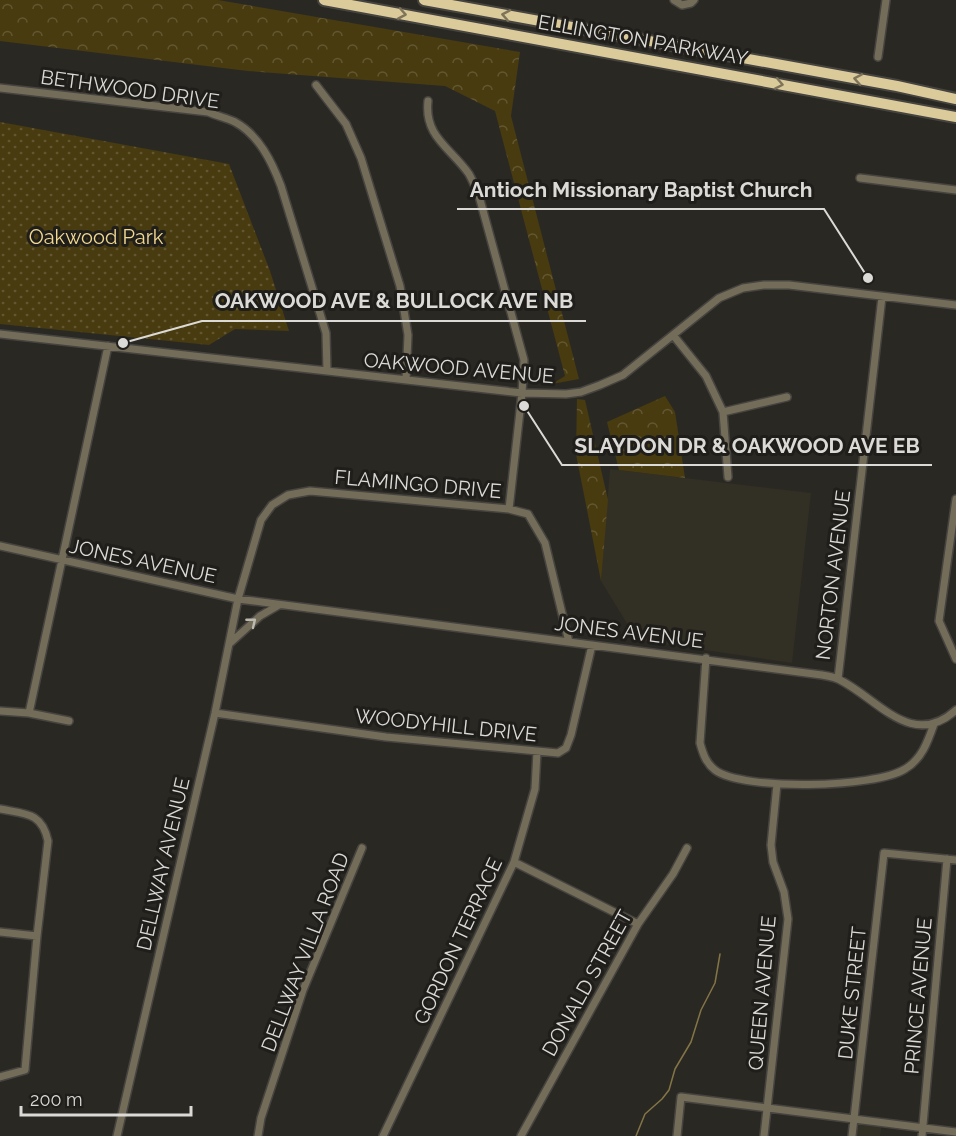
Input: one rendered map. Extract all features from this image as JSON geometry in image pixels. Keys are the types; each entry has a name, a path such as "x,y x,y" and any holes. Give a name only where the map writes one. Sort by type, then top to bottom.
{"highway":[{"name":"ELLINGTON PARKWAY","path":"324,0 956,117"},
{"name":"ELLINGTON PARKWAY","path":"424,0 897,86 956,99"},
{"path":"897,86 956,91"}],"street":[{"path":"675,0 682,4 691,3 694,0"},
{"path":"878,57 886,0"},
{"path":"316,86 346,124 361,158 400,286 408,335 406,380"},
{"name":"BETHWOOD DRIVE","path":"0,88 208,112 236,123 259,143 273,165 281,186 326,333 327,371"},
{"path":"428,101 426,115 431,128 469,174 479,196 524,360 509,509"},
{"path":"860,178 956,190"},
{"name":"OAKWOOD AVENUE","path":"0,333 522,393 566,394 581,392 623,375 712,302 743,288 789,285 956,305"},
{"name":"NORTON AVENUE","path":"838,678 882,297"},
{"path":"673,334 706,375 723,412 728,477"},
{"path":"29,713 108,346"},
{"path":"723,412 787,397"},
{"name":"FLAMINGO DRIVE","path":"238,599 261,520 272,505 288,495 310,491 509,509 528,514 545,543 569,642"},
{"path":"956,499 939,621 956,659"},
{"name":"JONES AVENUE","path":"0,546 238,599 805,671 838,678 896,718 913,725 934,724"},
{"name":"DELLWAY AVENUE","path":"117,1136 215,713 238,599"},
{"path":"229,644 260,616 280,605"},
{"name":"WOODYHILL DRIVE","path":"215,713 386,737 558,753 566,748 572,735 592,645"},
{"path":"706,658 700,743 707,763 717,772 733,777 808,786 874,779 893,774 905,769 918,758 926,746 934,724 956,710"},
{"path":"0,711 29,713 69,721"},
{"name":"GORDON TERRACE","path":"384,1136 514,862 535,789 537,752"},
{"name":"QUEEN AVENUE","path":"764,1136 788,919 784,892 773,862 771,845 777,784"},
{"path":"0,809 35,817 45,827 48,841 25,1070 0,1077"},
{"name":"DELLWAY VILLA ROAD","path":"258,1136 261,1118 303,990 362,848"},
{"name":"DONALD STREET","path":"521,1136 638,924 687,848"},
{"name":"DUKE STREET","path":"852,1136 884,853 947,859"},
{"path":"947,859 956,860"},
{"name":"PRINCE AVENUE","path":"923,1132 947,859"},
{"path":"514,862 638,924"},
{"path":"0,932 37,936"},
{"path":"677,1136 681,1097 854,1120 923,1132 956,1132"}],"shaded area":[{"path":"610,469 811,493 792,663 637,640 601,581"},
{"path":"854,1120 882,1123 880,1136 852,1136"}],"green space":[{"path":"0,0 218,0 520,52 511,116 579,379 552,384 565,376 495,111 445,86 248,71 0,41"},
{"name":"Oakwood Park","path":"0,122 229,164 270,271 289,331 235,329 209,345 0,324"},
{"path":"665,396 675,412 685,478 619,470 607,422"},
{"path":"577,399 585,400 608,500 601,581 576,454"}],"waterway":[{"path":"636,1136 645,1114 669,1090 675,1069 691,1042 701,1010 715,983 720,954"}],"place":[{"name":"Antioch Missionary Baptist Church","path":"868,278"},
{"name":"OAKWOOD AVE & BULLOCK AVE NB","path":"123,343"},
{"name":"SLAYDON DR & OAKWOOD AVE EB","path":"524,406"}]}
